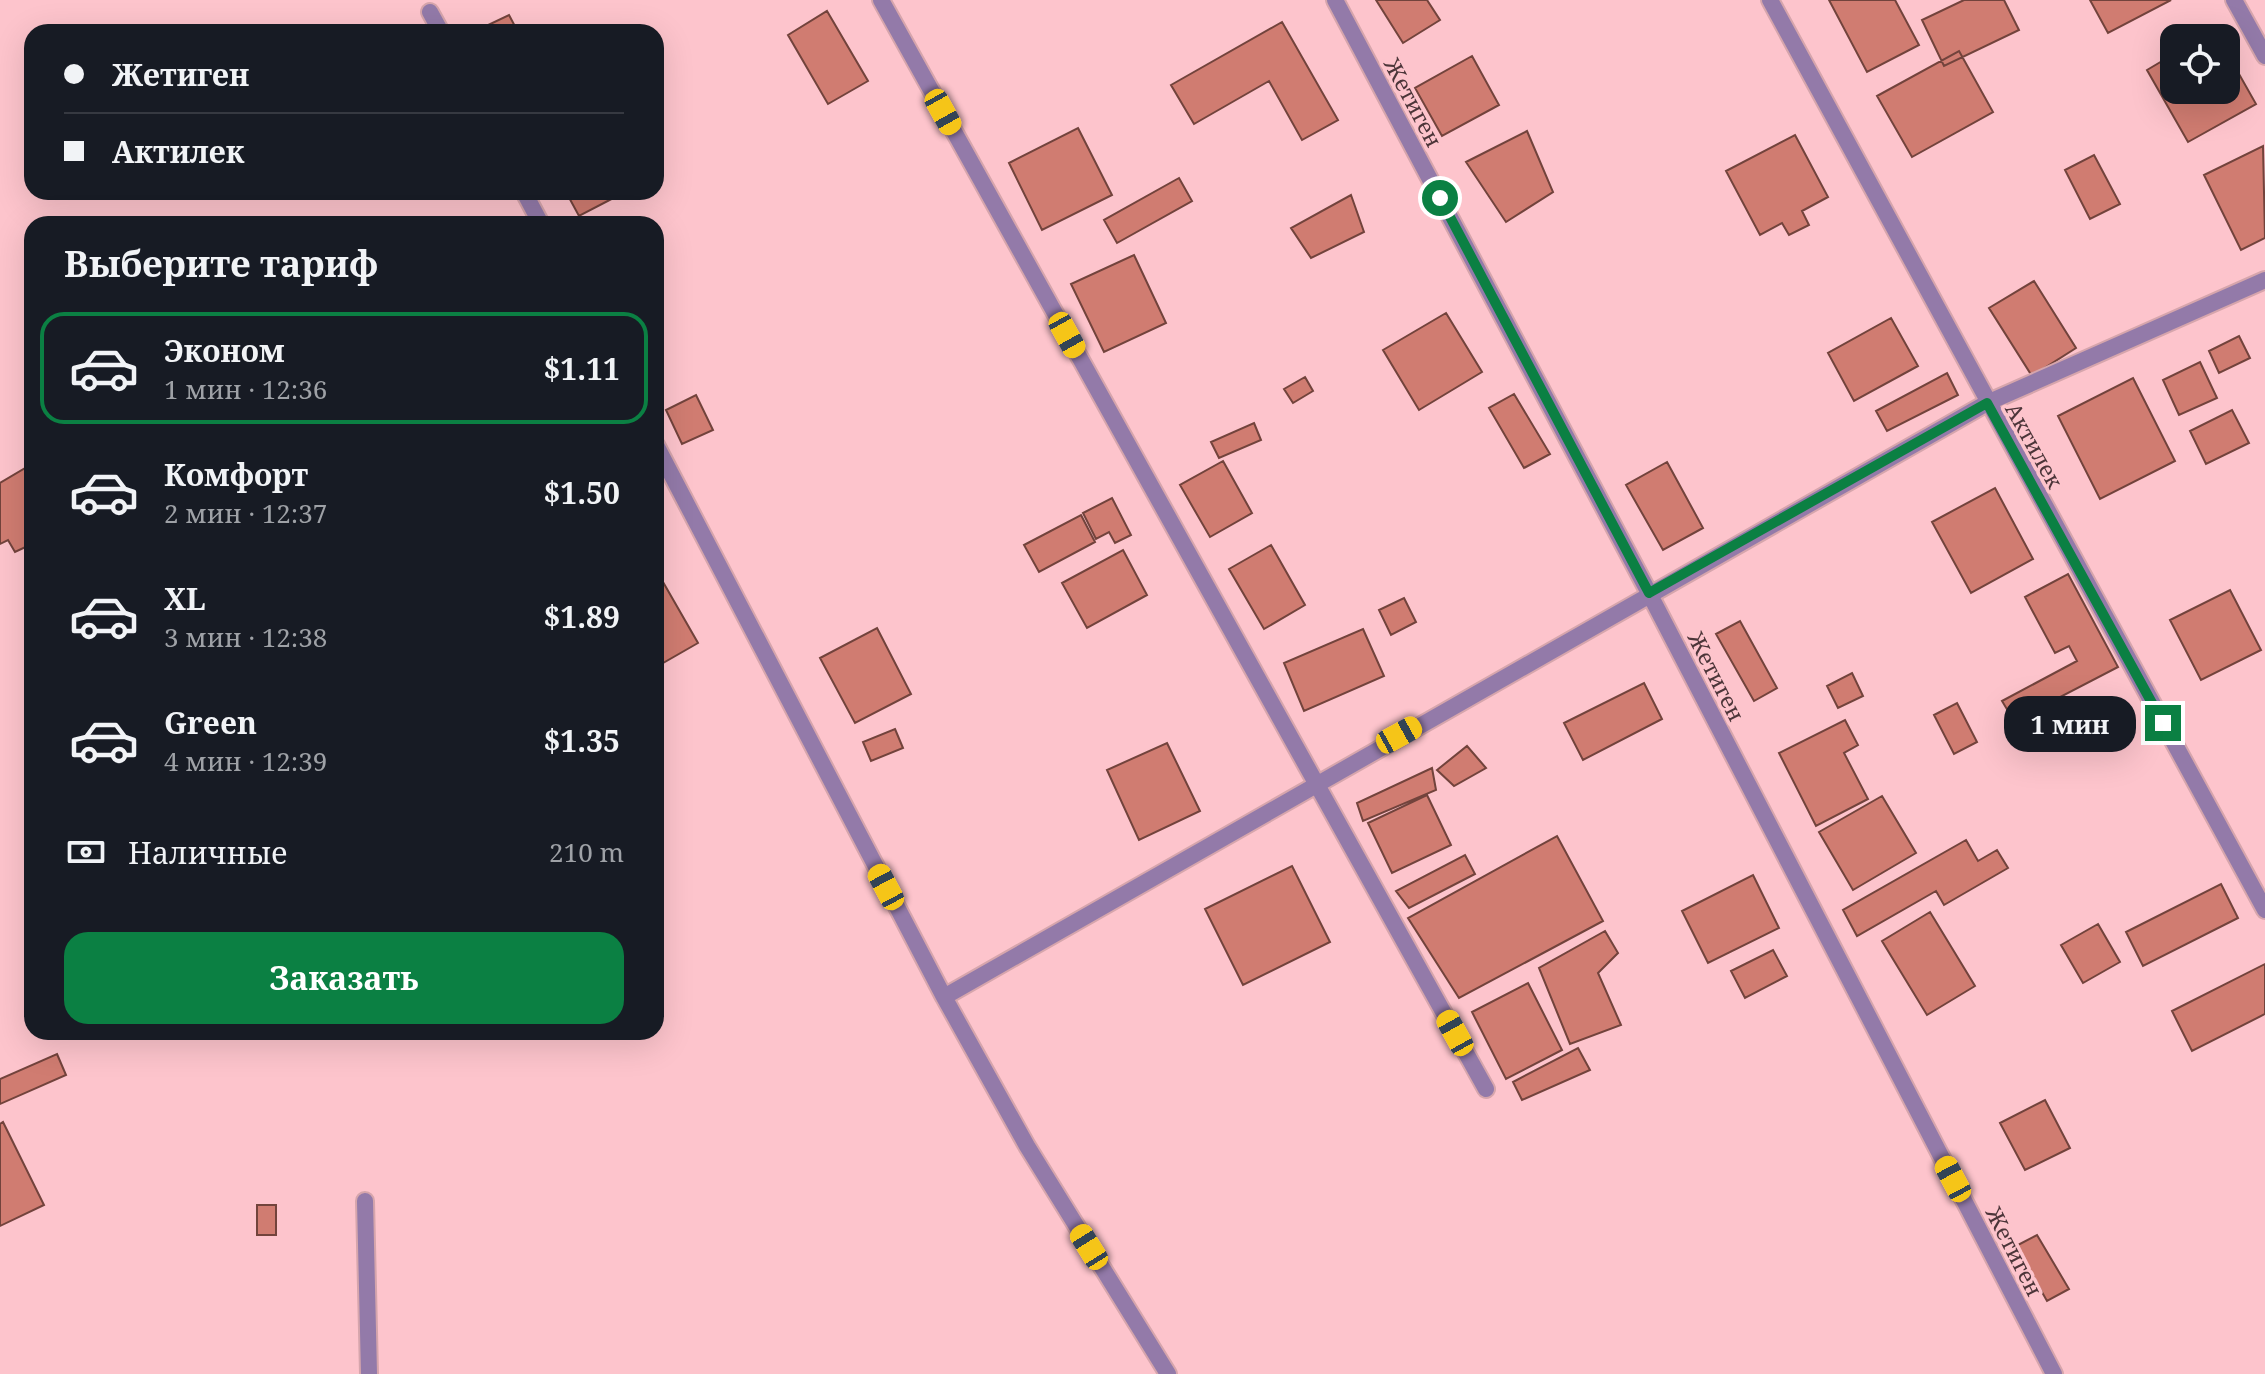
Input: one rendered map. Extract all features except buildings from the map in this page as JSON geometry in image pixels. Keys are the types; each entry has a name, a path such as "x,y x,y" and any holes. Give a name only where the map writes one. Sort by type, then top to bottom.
{"street":[{"path":"881,0 1486,1089"},
{"name":"Жетиген","path":"1335,0 1649,593 2054,1374"},
{"name":"Актилек","path":"1770,0 2265,910"},
{"path":"2234,0 2265,56"},
{"path":"430,12 437,24"},
{"path":"944,997 1987,403 2265,280"},
{"path":"664,460 944,997 1027,1146 1168,1374"},
{"path":"365,1201 369,1374"}],"route":[{"path":"1440,198 1649,593 1987,403 2163,723"}]}
